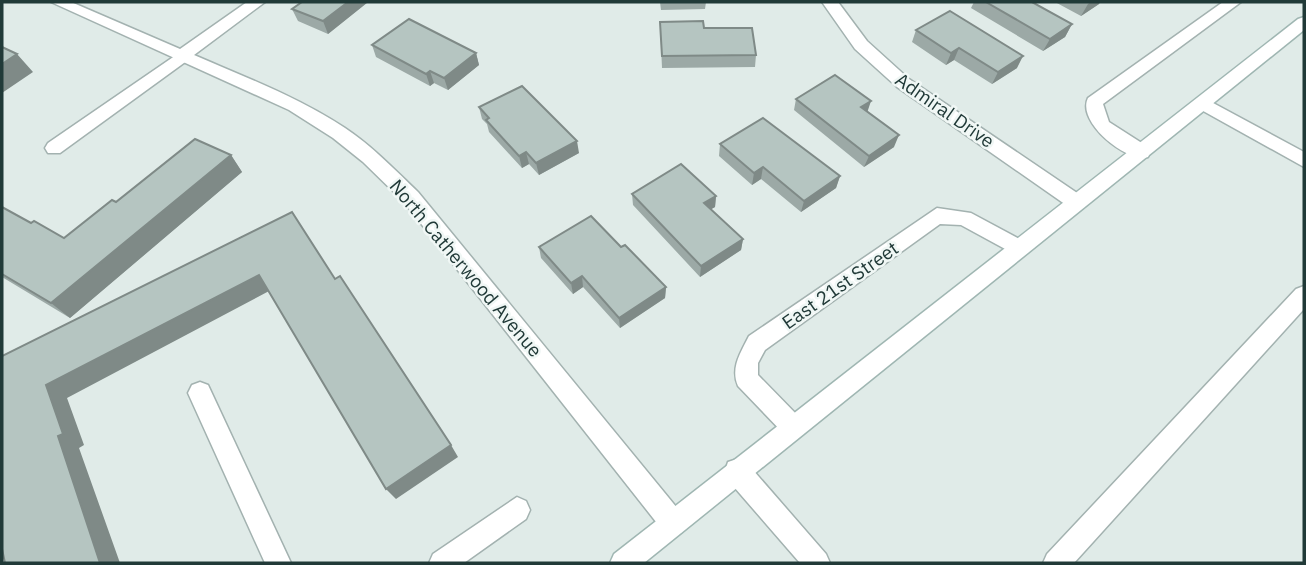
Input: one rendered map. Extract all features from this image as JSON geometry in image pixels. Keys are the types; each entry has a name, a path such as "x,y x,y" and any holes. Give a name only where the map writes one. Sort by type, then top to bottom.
{"street":[{"name":"North Catherwood Avenue","path":"59,2 306,112 339,134 392,178 411,197 673,523"},
{"path":"54,148 257,2"},
{"name":"Admiral Drive","path":"830,2 861,45 903,83 1076,202"},
{"path":"1142,152 1101,125 1094,115 1094,102 1233,2"},
{"path":"622,563 1304,22"},
{"path":"1202,103 1304,160"},
{"name":"East 21st Street","path":"793,428 746,379 747,363 757,343 937,216 964,218 1018,248"},
{"path":"1056,563 1304,295"},
{"path":"200,393 278,563"},
{"path":"737,471 817,563"},
{"path":"442,563 517,510"}],"building":[{"path":"302,2 348,2 323,21 292,9"},
{"path":"986,2 1032,2 1072,24 1050,39"},
{"path":"950,11 1023,56 998,72 959,48 951,53 916,30"},
{"path":"409,19 476,53 444,78 430,71 426,74 372,45"},
{"path":"703,21 704,28 752,28 756,55 662,56 660,22"},
{"path":"2,47 17,54 2,64"},
{"path":"835,75 871,101 861,107 899,135 869,156 796,99"},
{"path":"522,86 577,141 536,163 526,152 519,156 486,120 489,118 479,107"},
{"path":"763,118 840,176 804,201 763,167 754,173 720,144"},
{"path":"195,139 231,155 51,303 2,274 2,207 64,238 112,200 116,202"},
{"path":"681,164 716,196 704,203 743,239 701,266 632,194"},
{"path":"292,212 335,279 340,276 451,445 386,489 259,275 46,385 63,434 58,436 100,563 5,563 2,549 2,356"},
{"path":"591,216 621,247 625,245 666,287 619,318 582,276 571,283 539,247"}]}
